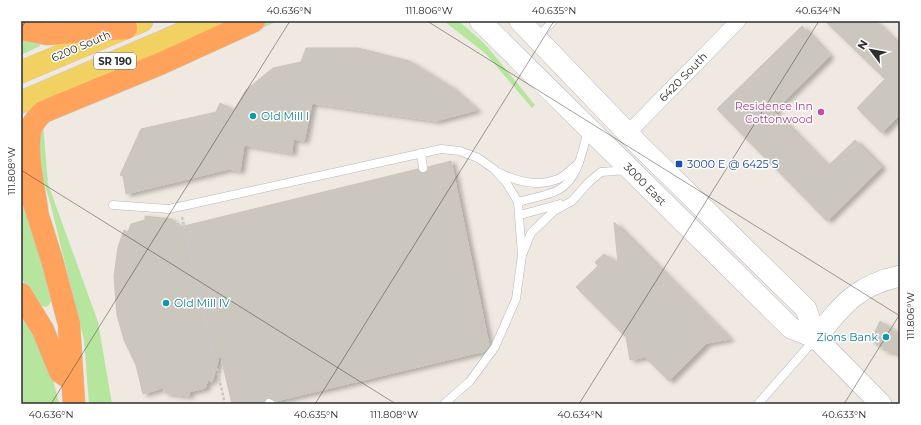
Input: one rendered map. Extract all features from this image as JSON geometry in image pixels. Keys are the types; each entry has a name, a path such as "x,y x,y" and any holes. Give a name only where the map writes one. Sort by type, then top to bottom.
{"highway":[{"path":"37,210 29,150 30,131 34,120 43,112 162,63 254,21"},
{"path":"21,29 47,34 134,24"},
{"path":"21,170 37,210 52,260 68,324 74,404"},
{"path":"21,294 43,330 60,372 72,380"}],"main road":[{"name":"SR 190","path":"21,102 210,21"},
{"name":"3000 East","path":"480,21 791,328 816,338 881,404"},
{"name":"3000 East","path":"520,21 628,133 806,309 816,338"},
{"name":"6200 South","path":"21,72 134,24"},
{"path":"816,338 842,306 860,291 880,280 900,276"}],"street":[{"name":"6420 South","path":"628,133 738,21"}],"lane":[{"path":"537,38 553,21"},
{"path":"518,202 559,190 572,179 579,163 589,128"},
{"path":"113,205 169,209 441,149 460,151 478,158 512,179 536,184 559,178 579,163"},
{"path":"421,153 423,168"},
{"path":"444,404 470,380 495,347 516,300 522,255 518,202 506,182 494,169"},
{"path":"522,255 531,233 554,211 572,201 588,183 601,172 631,170"},
{"path":"520,215 572,201"},
{"path":"758,404 816,338"}],"path":[{"path":"179,207 225,404"}],"green space":[{"path":"258,21 278,21 44,122"},
{"path":"444,21 459,21 485,44 535,105 532,108 486,54"},
{"path":"21,38 39,42 40,46 21,55"},
{"path":"43,123 48,184 98,322 112,404 89,404 84,340 51,206 37,157 41,124"},
{"path":"21,200 41,262 51,301 46,307 42,306 21,278"},
{"path":"21,309 52,375 59,404 21,404"}],"building":[{"path":"825,21 875,21 900,45 900,115 882,133 857,108 885,79"},
{"path":"802,26 830,56 774,111 828,166 855,140 882,167 827,221 717,109"},
{"name":"Old Mill I","path":"306,48 358,48 409,61 451,87 477,110 436,121 312,103 304,141 293,139 292,153 244,145 240,171 229,169 126,194 123,176 120,175 141,129 216,112 220,103 234,110 246,90 273,68 301,62"},
{"path":"451,161 489,345 485,351 276,401 268,398 263,404 232,404 220,353 212,382 208,380 205,388 189,392 189,396 165,393 163,388 143,394 136,365 124,340 117,315 114,276 118,247 124,230 128,232 131,224 145,220 145,216 172,219 173,224 179,223 180,227 418,169 421,173 424,173 428,170 428,167"},
{"path":"614,222 730,339 707,343 669,381 645,357 630,360 626,337 576,287 598,266 595,262 604,254 618,263"},
{"name":"Zions Bank","path":"880,321 900,335 900,354 883,350 883,347 876,345 877,344 871,340"}],"place":[{"name":"Residence Inn Cottonwood","path":"821,112"},
{"name":"Old Mill I","path":"253,116"},
{"name":"3000 E @ 6425 S","path":"679,164"},
{"name":"Old Mill IV","path":"166,303"},
{"name":"Zions Bank","path":"886,337"}]}
